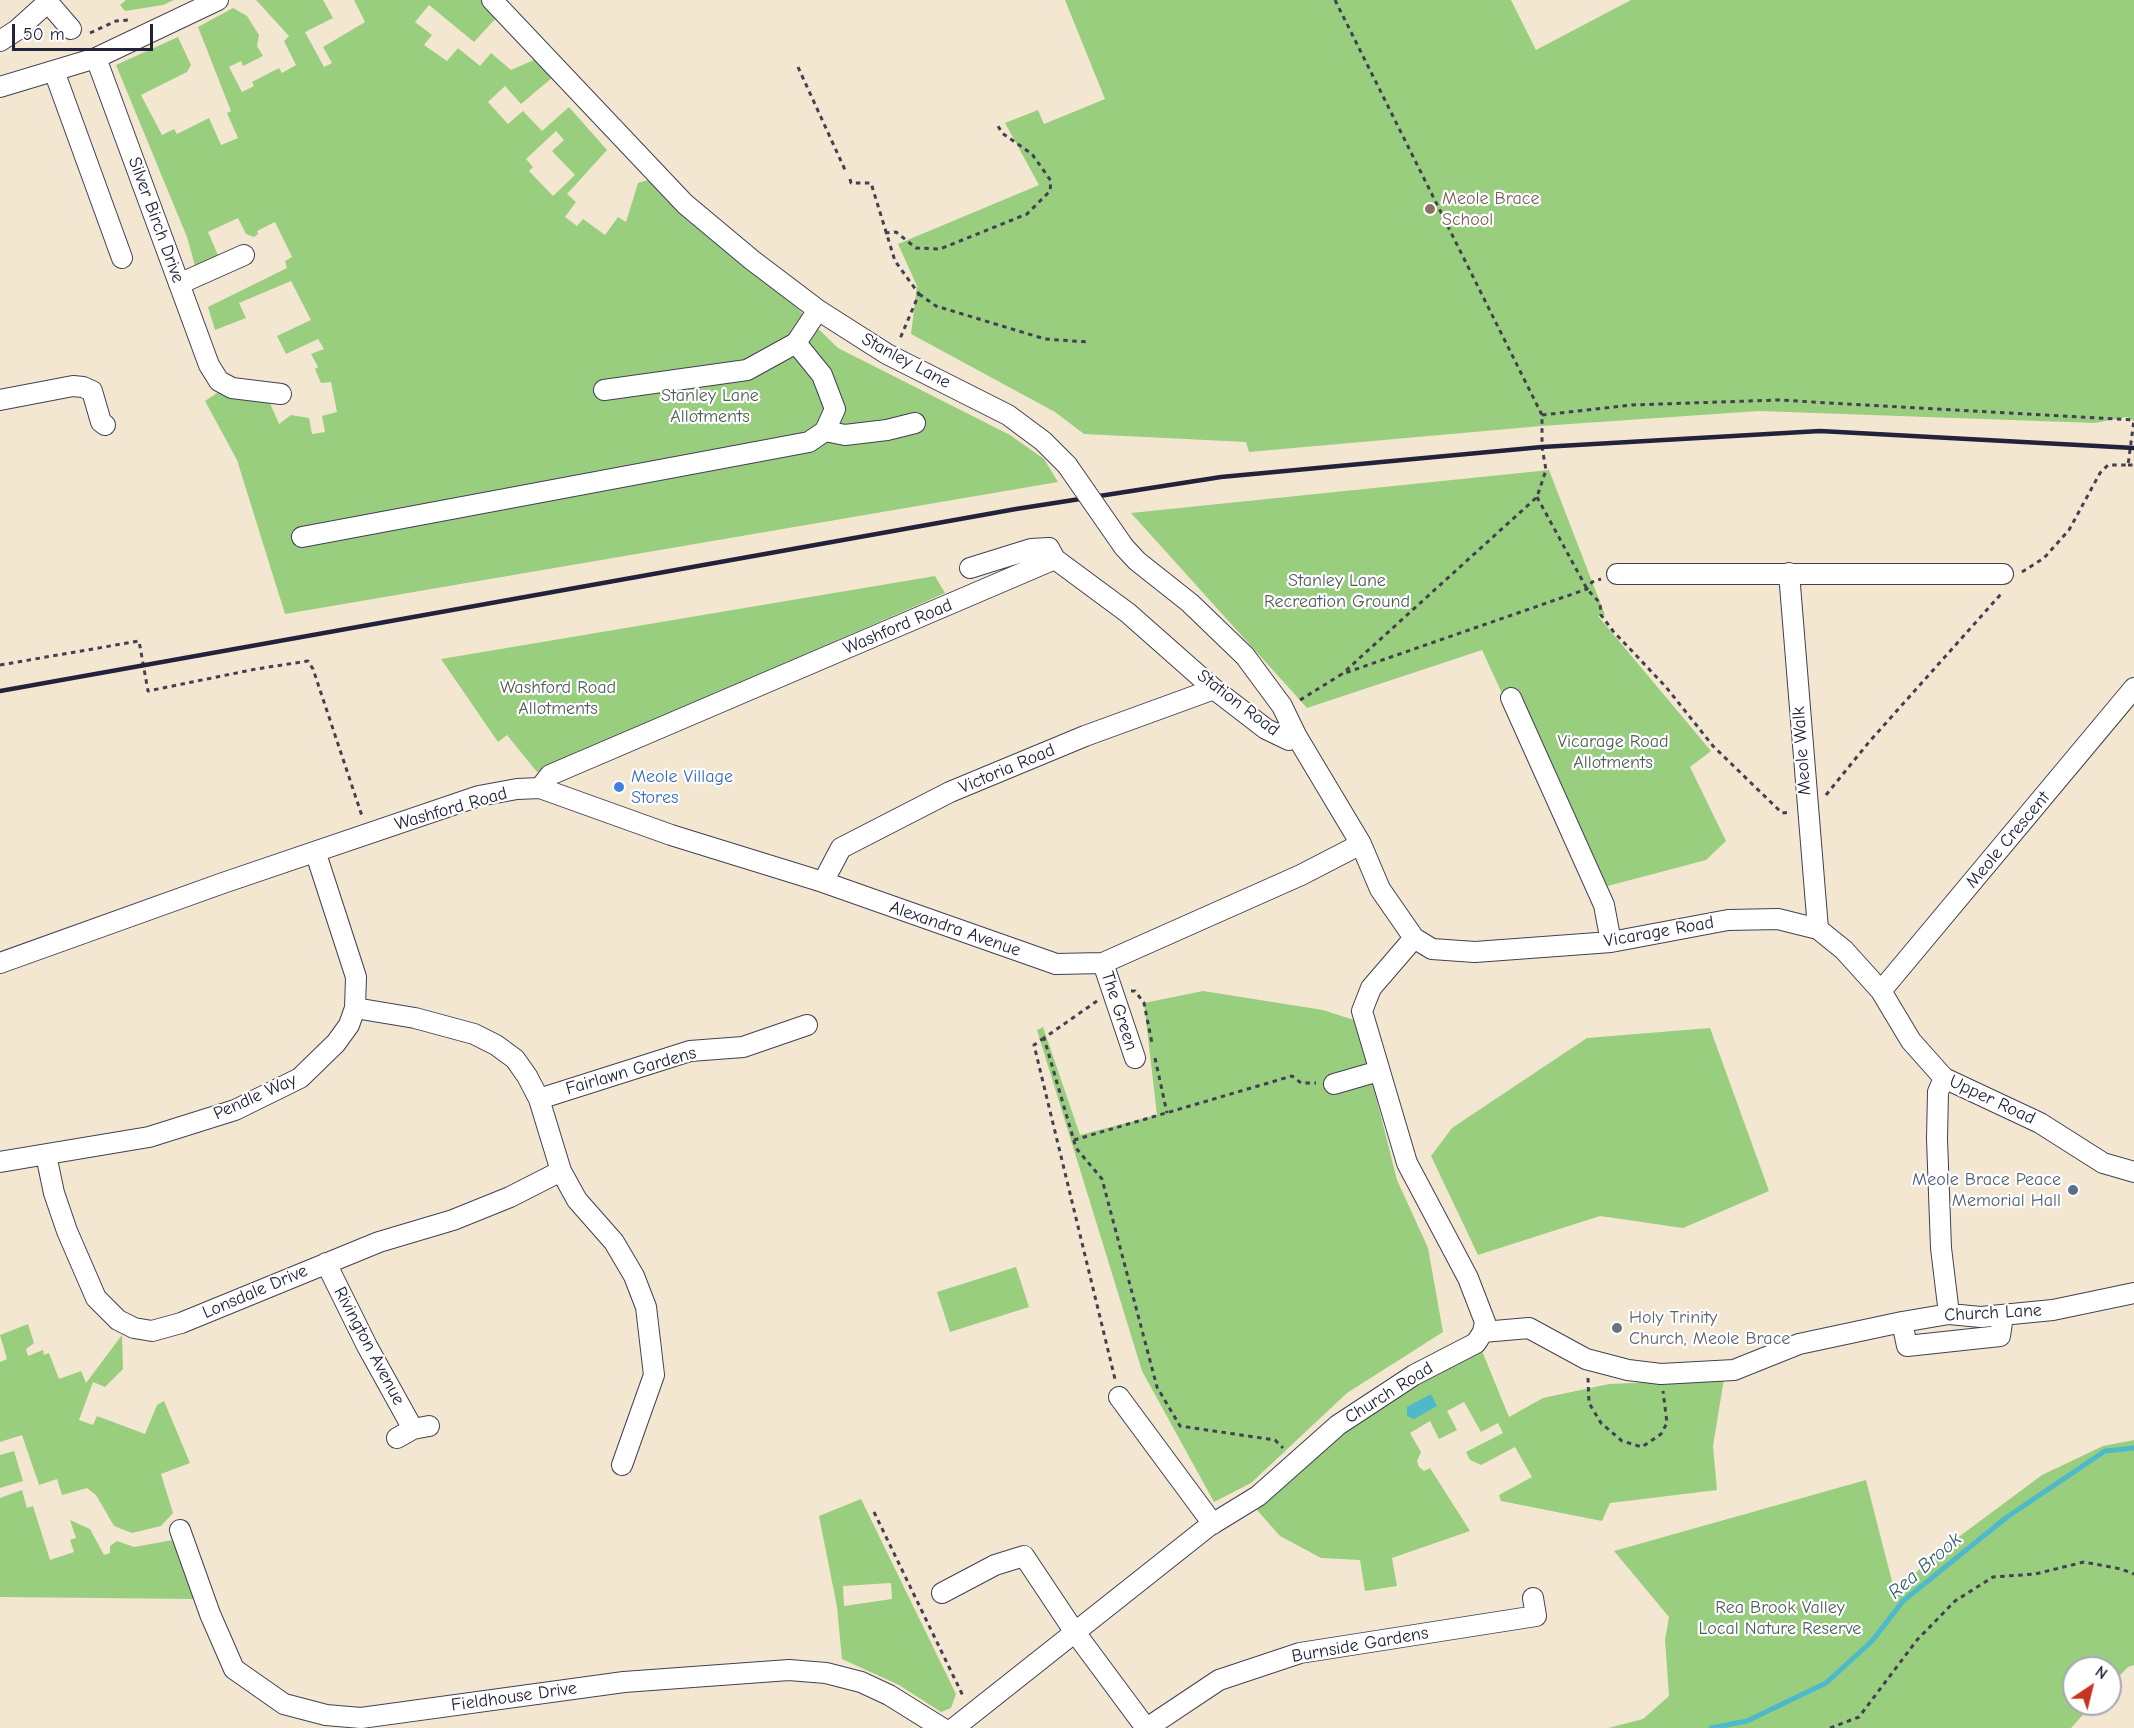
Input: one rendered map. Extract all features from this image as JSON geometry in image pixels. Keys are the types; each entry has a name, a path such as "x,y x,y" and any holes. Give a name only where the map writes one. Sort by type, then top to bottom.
{"street":[{"path":"0,87 96,58 218,0"},
{"name":"Stanley Lane","path":"492,0 685,204 752,260 818,310 893,357 1008,415 1043,441 1067,465 1124,547 1137,561 1190,603 1245,656 1282,706 1297,737"},
{"path":"0,41 17,30 47,1 71,29"},
{"name":"Silver Birch Drive","path":"96,58 210,365 219,381 232,388 281,394"},
{"path":"54,72 122,258"},
{"path":"179,284 244,255"},
{"path":"604,390 747,370 796,343 818,310"},
{"path":"302,537 809,442 825,431 836,409 822,375 796,343"},
{"path":"0,400 73,386 83,387 92,391 101,422 105,425"},
{"path":"825,431 845,435 887,430 915,423"},
{"name":"Station Road","path":"970,568 1030,549 1049,548 1055,559 1128,614 1214,689 1266,729 1289,740 1297,737 1361,844 1380,889 1414,938"},
{"name":"Washford Road","path":"0,963 223,883 316,854 479,796 540,788 550,775 1055,559"},
{"path":"1617,574 1789,573 2009,579"},
{"name":"Meole Walk","path":"1789,573 1818,929"},
{"name":"Meole Crescent","path":"1881,992 2134,688"},
{"name":"Victoria Road","path":"823,882 841,848 950,792 1085,736 1214,689"},
{"path":"1511,698 1604,905 1611,942"},
{"name":"Alexandra Avenue","path":"540,788 671,835 823,882 1056,964 1103,963 1301,875 1361,844"},
{"name":"Pendle Way","path":"0,1162 149,1137 235,1110 300,1078 336,1043 349,1024 355,1008 356,977 316,854"},
{"name":"Vicarage Road","path":"1414,938 1432,949 1475,952 1611,942 1728,920 1778,919 1818,929 1844,950 1881,992"},
{"path":"1414,938 1371,988 1362,1011 1407,1163 1468,1278 1485,1322 1483,1332"},
{"name":"The Green","path":"1103,963 1135,1058"},
{"name":"Upper Road","path":"1881,992 1911,1041 1944,1078 2040,1123 2103,1163 2134,1172"},
{"path":"355,1008 415,1018 482,1038 515,1059 539,1099 561,1171 577,1200 614,1242 634,1276 646,1307 642,1339 654,1375 622,1465"},
{"name":"Fairlawn Gardens","path":"539,1099 690,1051 743,1047 800,1034"},
{"path":"1334,1084 1378,1071"},
{"path":"1944,1078 1938,1092 1937,1139 1941,1248 1950,1314"},
{"name":"Lonsdale Drive","path":"46,1155 67,1231 96,1298 118,1320 134,1328 152,1331 181,1323 379,1242 453,1220 510,1197 561,1171"},
{"name":"Rivington Avenue","path":"326,1263 413,1431"},
{"name":"Church Lane","path":"1483,1332 1529,1328 1593,1362 1628,1371 1661,1374 1734,1370 1799,1344 1895,1323 1950,1314 1982,1317 2054,1310 2134,1293"},
{"path":"1895,1323 1907,1346 2000,1336 2003,1315"},
{"name":"Church Road","path":"954,1728 1074,1631 1213,1524 1258,1496 1338,1425 1414,1375 1476,1343 1483,1332"},
{"path":"1119,1397 1213,1524"},
{"name":"Fieldhouse Drive","path":"180,1530 210,1614 234,1669 284,1704 326,1715 361,1718 624,1682 789,1670 826,1673 861,1682 889,1695 942,1728"},
{"name":"Burnside Gardens","path":"942,1593 995,1565 1024,1556 1074,1631 1146,1728 1219,1680 1300,1653 1536,1616 1533,1598"}],"path":[{"path":"1282,706 1299,700 1342,674 1537,497 1546,470 1542,447 1542,415 1335,0"},
{"path":"798,67 846,172"},
{"path":"885,232 896,232 916,248 940,249 1027,214 1050,191 1051,181 1032,154 1002,133 998,126"},
{"path":"850,179 851,183 872,183 885,232 896,261 919,294 936,306 1045,339 1088,342"},
{"path":"893,357 919,294"},
{"path":"1542,415 1632,405 1778,400 2134,420 2128,465"},
{"path":"1537,497 1587,589 1600,603 1601,615 1613,631 1666,687 1713,746 1782,813 1807,812 1833,789 1869,742 2009,579 2044,558 2069,530 2100,473 2108,465 2134,465"},
{"path":"1342,674 1587,589"},
{"path":"0,665 139,641 148,691 308,661 314,669 368,834"},
{"path":"1112,991 1034,1045 1119,1397"},
{"path":"1044,1038 1076,1148 1102,1179 1157,1387 1180,1426 1275,1440 1296,1463"},
{"path":"1074,1140 1292,1076 1301,1083 1334,1084"},
{"path":"1593,1362 1588,1376 1589,1403 1601,1423 1622,1441 1642,1447 1661,1434 1667,1424 1661,1374"},
{"path":"874,1512 960,1691 973,1713"},
{"path":"1830,1728 1859,1717 1917,1640 1955,1601 1993,1577 2035,1574 2084,1562 2121,1569 2134,1574"}],"green space":[{"path":"126,0 174,0 163,5 125,11 120,5"},
{"name":"Stanley Lane Allotments","path":"256,0 323,0 333,18 305,32 324,67 332,63 323,47 365,22 354,0 481,0 497,17 474,42 429,5 415,22 432,35 424,45 447,61 458,48 480,66 491,53 511,70 536,59 553,77 521,104 505,86 488,102 508,124 523,111 542,131 569,107 607,150 567,194 576,202 565,217 577,226 583,219 605,235 618,217 626,222 638,183 651,179 699,228 796,307 838,348 1010,435 1044,459 1058,482 285,614 237,460 205,401 220,391 257,396 270,403 279,424 291,415 309,418 312,434 325,432 322,416 337,412 331,382 321,383 315,369 318,367 311,354 324,349 318,339 286,354 277,336 311,320 291,281 239,303 246,318 215,330 208,307 287,268 285,261 292,257 275,222 257,231 258,234 254,237 246,234 238,218 208,232 221,262 197,273 187,237 116,65 178,37 191,65 187,72 141,95 162,135 174,129 177,134 209,118 221,145 238,138 227,113 231,111 198,27 233,8 247,16 259,35 257,46 263,56 243,66 241,61 229,67 242,92 254,86 252,82 279,68 282,73 296,65 284,41 289,36","holes":["556,131 564,140 552,151 575,175 553,196 529,171 533,167 526,159"]},
{"name":"Meole Brace School","path":"1065,0 1511,0 1536,50 1631,0 2134,0 2134,421 2127,417 2095,423 1759,411 1541,426 1249,452 1246,442 1084,434 1055,412 911,334 917,286 898,244 1039,185 1005,123 1038,110 1044,124 1105,99"},
{"name":"Stanley Lane Recreation Ground","path":"1549,470 1605,615 1598,616 1711,751 1690,767 1726,841 1706,860 1604,887 1600,906 1482,650 1307,708 1131,513"},
{"name":"Washford Road Allotments","path":"935,576 945,593 537,772 507,735 498,742 441,659"},
{"path":"1203,991 1323,1010 1357,1021 1397,1180 1428,1248 1443,1332 1347,1393 1251,1483 1214,1502 1142,1371 1037,1030 1043,1027 1080,1135 1157,1115 1144,1003"},
{"path":"1710,1028 1769,1191 1683,1228 1600,1216 1478,1255 1431,1156 1452,1128 1587,1038"},
{"path":"1016,1267 1029,1307 950,1332 937,1292"},
{"path":"28,1324 34,1343 26,1349 28,1356 43,1350 44,1355 49,1353 59,1379 81,1371 86,1383 122,1335 123,1369 105,1387 93,1382 79,1420 93,1425 97,1416 145,1434 157,1405 164,1401 190,1463 161,1474 173,1513 161,1526 132,1533 114,1526 96,1495 87,1488 62,1495 57,1479 39,1485 22,1435 0,1442 0,1362 7,1359 0,1335"},
{"path":"1482,1351 1509,1417 1543,1398 1609,1384 1724,1379 1713,1446 1717,1490 1610,1503 1602,1521 1501,1501 1499,1495 1532,1477 1515,1447 1481,1465 1470,1460 1466,1452 1503,1433 1498,1423 1481,1432 1464,1402 1447,1411 1457,1430 1439,1439 1430,1421 1410,1433 1421,1452 1417,1461 1419,1467 1424,1471 1430,1468 1470,1531 1392,1558 1397,1586 1365,1591 1360,1560 1321,1558 1280,1536 1257,1510 1348,1426 1383,1404"},
{"name":"Rea Brook Valley Local Nature Reserve","path":"2134,1440 2134,1665 2122,1673 2122,1656 2062,1656 2062,1716 2082,1716 2071,1728 1608,1728 1643,1719 1669,1696 1665,1640 1669,1617 1614,1551 1866,1480 1895,1593 1933,1556 2042,1475 2103,1446"},
{"path":"14,1451 23,1481 0,1488 0,1455"},
{"path":"22,1490 27,1508 33,1506 50,1560 74,1552 70,1540 76,1538 70,1520 90,1529 104,1555 110,1553 110,1546 117,1541 134,1547 173,1540 181,1544 195,1599 0,1597 0,1498"},
{"path":"861,1499 956,1694 951,1708 941,1712 899,1685 842,1659 837,1607 819,1516","holes":["891,1583 892,1599 844,1606 843,1586"]}],"water":[{"path":"1431,1394 1437,1406 1414,1419 1407,1416 1407,1407"}],"waterway":[{"name":"Rea Brook","path":"1711,1728 1747,1721 1826,1683 1872,1641 1903,1601 2007,1517 2105,1451 2134,1448"}],"railway":[{"path":"0,691 1016,509 1221,477 1542,447 1820,431 2134,448"}],"place":[{"name":"Meole Brace School","path":"1430,209"},
{"name":"Meole Village Stores","path":"619,787"},
{"name":"Meole Brace Peace Memorial Hall","path":"2073,1190"},
{"name":"Holy Trinity Church, Meole Brace","path":"1617,1328"}],"park label":[{"name":"Vicarage Road Allotments","path":"1613,752"}]}
